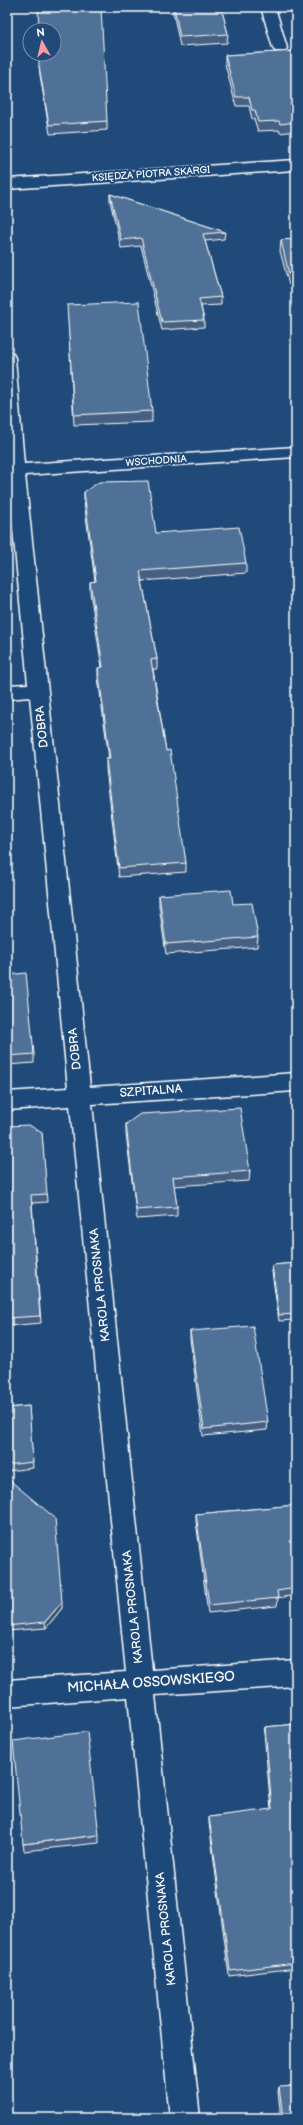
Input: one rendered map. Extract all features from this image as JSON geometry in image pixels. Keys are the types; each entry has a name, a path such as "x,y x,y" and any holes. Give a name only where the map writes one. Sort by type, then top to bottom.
{"street":[{"path":"268,7 280,48"},
{"name":"KSIĘDZA PIOTRA SKARGI","path":"7,184 296,165"},
{"name":"DOBRA","path":"7,358 10,442 16,470 80,1096"},
{"name":"WSCHODNIA","path":"16,470 296,452"},
{"path":"7,692 38,690"},
{"name":"SZPITALNA","path":"7,1101 296,1082"},
{"name":"KAROLA PROSNAKA","path":"80,1096 185,2118"},
{"name":"MICHAŁA OSSOWSKIEGO","path":"7,1693 296,1673"}],"building":[{"path":"38,7 101,7 107,121 49,125 39,62 62,62 62,22 39,22"},
{"path":"174,7 221,7 228,34 180,37"},
{"path":"296,51 296,122 280,124 279,121 258,122 255,110 252,110 249,97 236,97 225,55"},
{"path":"110,194 225,232 203,234 221,297 199,299 204,320 162,322 141,238 121,240"},
{"path":"296,239 296,274 289,275 281,240"},
{"path":"139,302 152,411 74,415 67,305"},
{"path":"148,481 156,533 239,527 246,563 140,571 157,659 151,660 166,751 170,750 186,863 119,868 106,759 110,759 98,668 103,667 90,582 96,581 84,492 99,482"},
{"path":"231,890 233,904 252,903 258,937 166,944 159,895"},
{"path":"26,973 34,1054 7,1056 7,975"},
{"path":"240,1108 250,1171 173,1177 177,1207 136,1210 126,1124 140,1114"},
{"path":"29,1125 42,1133 47,1194 31,1195 40,1316 7,1318 7,1126"},
{"path":"296,1263 296,1314 279,1315 272,1265"},
{"path":"253,1326 268,1422 204,1429 190,1331"},
{"path":"29,1406 33,1462 7,1465 7,1408"},
{"path":"7,1478 55,1518 62,1602 45,1622 7,1626"},
{"path":"296,1505 296,1588 277,1591 278,1598 209,1605 196,1514"},
{"path":"296,1724 296,1963 230,1971 209,1817 272,1809 265,1727"},
{"path":"87,1732 99,1835 23,1844 13,1741"},
{"path":"296,2086 296,2118 283,2118 279,2087"}]}
